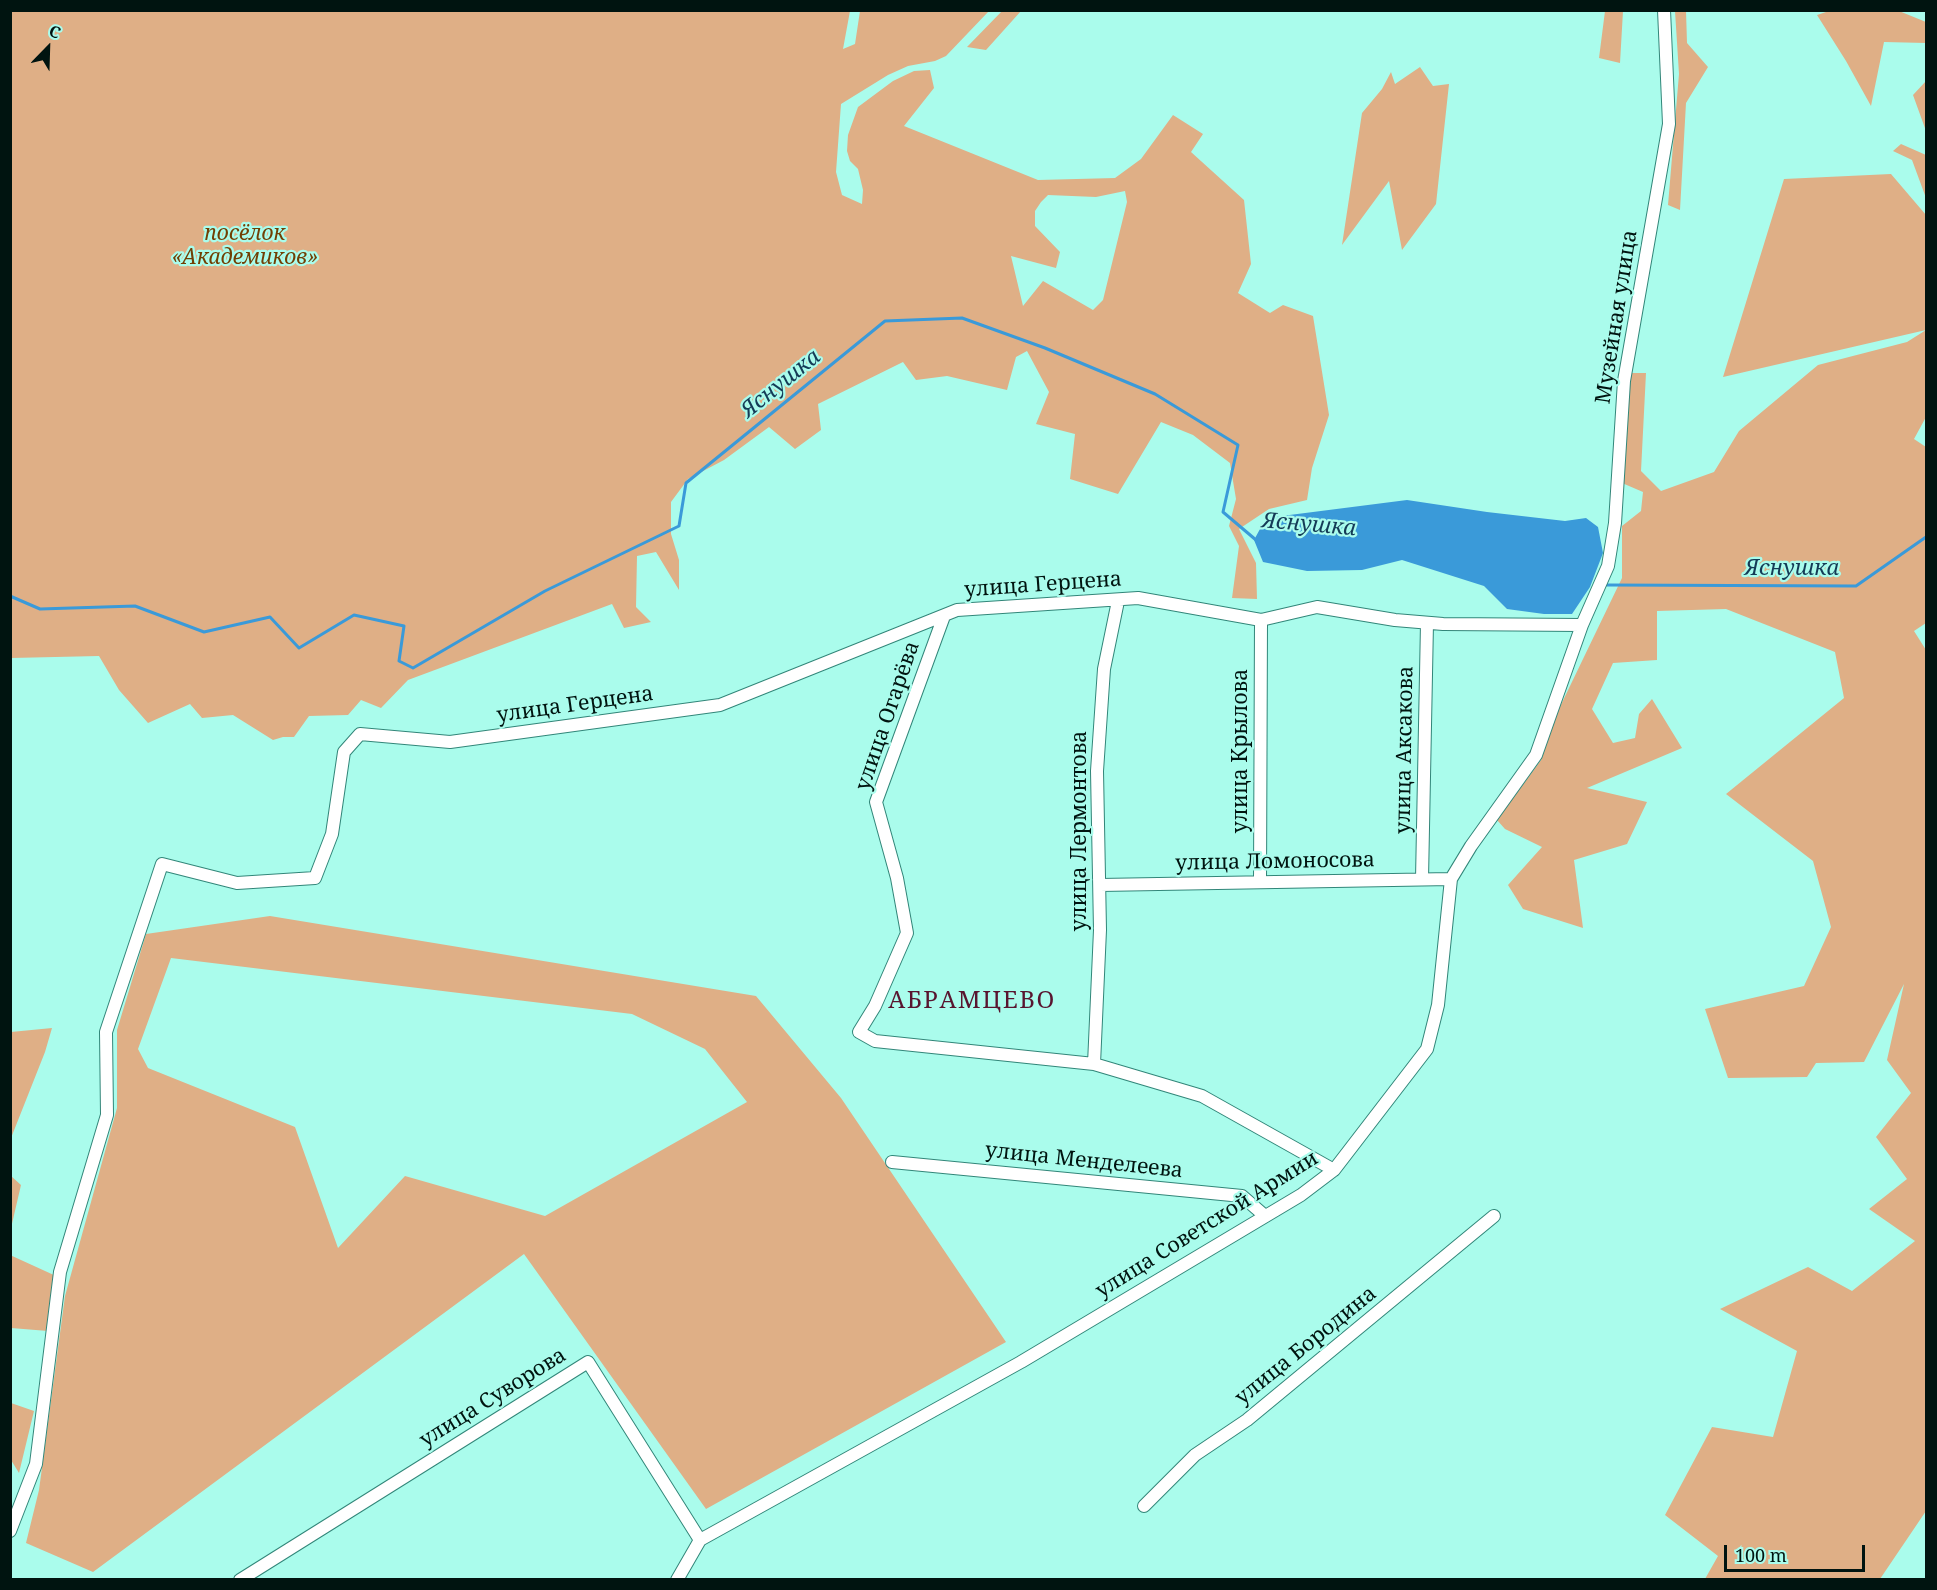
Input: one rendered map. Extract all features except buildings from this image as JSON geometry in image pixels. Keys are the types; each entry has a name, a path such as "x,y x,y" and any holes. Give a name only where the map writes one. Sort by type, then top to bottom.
{"street":[{"name":"Музейная улица","path":"1582,625 1608,566 1615,523 1624,381 1669,124 1664,10"},
{"name":"улица Герцена","path":"10,1532 36,1464 60,1272 107,1115 106,1032 162,864 237,883 315,878 332,834 344,752 360,734 450,742 720,705 957,610 1138,598 1261,620 1317,607 1395,620 1582,625"},
{"name":"улица Лермонтова","path":"1094,1064 1100,885 1097,771 1104,669 1118,601"},
{"name":"улица Огарёва","path":"944,615 876,802 897,879 907,933 875,1006 859,1032 875,1041 1094,1064"},
{"name":"улица Крылова","path":"1260,882 1261,620"},
{"name":"улица Аксакова","path":"1422,879 1427,622"},
{"name":"улица Советской Армии","path":"700,1540 1021,1362 1300,1195 1334,1170 1427,1049 1438,1005 1451,879 1471,846 1536,755 1582,625"},
{"name":"улица Ломоносова","path":"1100,885 1451,879"},
{"path":"1094,1064 1202,1096 1334,1170"},
{"name":"улица Менделеева","path":"892,1162 1242,1196 1264,1216"},
{"name":"улица Бородина","path":"1144,1506 1195,1455 1247,1420 1494,1216"},
{"name":"улица Суворова","path":"240,1580 588,1362 700,1540"},
{"path":"677,1580 700,1540"}],"green space":[{"path":"1003,10 1021,11 986,50 967,47"},
{"name":"посёлок «Академиков»","path":"10,11 850,11 843,49 855,44 860,11 989,11 946,56 935,61 908,66 888,75 841,104 836,172 842,195 862,204 863,190 858,169 850,161 847,151 848,135 858,107 893,81 914,71 930,70 934,88 904,126 1038,180 1115,178 1141,159 1173,115 1203,134 1191,152 1244,200 1251,264 1238,293 1270,313 1283,305 1313,316 1329,415 1312,468 1307,500 1269,509 1239,529 1256,563 1257,599 1232,598 1239,546 1229,526 1236,499 1230,463 1193,435 1161,422 1118,494 1070,479 1075,434 1036,424 1049,392 1027,351 1016,357 1007,390 947,376 916,380 903,362 818,404 821,430 795,449 769,427 724,460 688,479 671,502 671,534 679,560 679,590 656,552 637,556 636,607 651,622 624,628 612,604 408,680 381,708 361,700 348,715 309,716 294,737 273,740 233,715 202,718 190,704 148,723 119,690 99,656 11,658","holes":["1125,191 1127,202 1103,300 1093,310 1043,281 1023,306 1011,256 1056,268 1060,252 1035,226 1035,211 1041,202 1048,195 1096,197"]},
{"path":"1605,11 1623,11 1620,63 1599,58"},
{"path":"1675,11 1686,11 1687,43 1708,67 1686,103 1680,210 1668,205 1679,74"},
{"path":"1829,11 1899,11 1926,22 1926,43 1884,42 1871,106 1817,15"},
{"path":"1420,67 1433,86 1449,84 1436,204 1402,250 1389,181 1342,245 1362,113 1382,89 1391,72 1395,84"},
{"path":"1926,81 1926,131 1913,95"},
{"path":"1901,144 1926,155 1926,198 1912,160 1893,151"},
{"path":"1891,174 1926,215 1926,330 1723,377 1784,179"},
{"path":"1926,330 1926,417 1914,439 1926,447 1926,623 1914,631 1926,650 1926,1511 1880,1579 1705,1579 1718,1556 1665,1515 1712,1427 1773,1437 1797,1351 1720,1309 1808,1267 1852,1291 1915,1241 1869,1209 1907,1179 1876,1137 1911,1093 1887,1060 1904,984 1864,1062 1816,1063 1807,1077 1728,1078 1705,1009 1804,986 1831,927 1813,861 1726,794 1844,698 1835,652 1726,609 1657,611 1657,660 1613,663 1592,709 1613,743 1635,738 1639,714 1652,699 1682,748 1587,788 1647,802 1627,844 1574,860 1583,928 1523,909 1508,885 1542,847 1505,829 1497,820 1541,760 1557,713 1622,578 1622,526 1641,511 1643,492 1622,483 1631,373 1646,373 1641,471 1661,491 1714,472 1739,431 1818,365 1907,342"},
{"path":"270,916 756,996 841,1098 1006,1342 706,1509 524,1254 93,1572 26,1543 39,1490 65,1296 117,1108 117,1030 146,934","holes":["171,958 632,1014 705,1049 747,1102 545,1216 405,1176 338,1248 295,1127 148,1068 138,1049"]},
{"path":"52,1028 45,1052 11,1138 11,1032"},
{"path":"11,1176 21,1185 11,1228"},
{"path":"10,1255 56,1276 48,1331 11,1328"},
{"path":"11,1403 34,1411 19,1473 11,1460"}],"water":[{"path":"1407,500 1565,521 1586,518 1598,527 1603,553 1590,587 1572,614 1544,614 1507,609 1484,586 1402,560 1362,570 1307,571 1263,562 1254,540 1266,518"}],"waterway":[{"name":"Яснушка","path":"10,596 40,609 135,606 204,632 270,617 299,648 354,615 404,626 399,661 413,668 545,591 679,526 686,483 885,321 962,318 1045,348 1155,394 1238,445 1223,512 1256,540"},
{"name":"Яснушка","path":"1607,585 1856,586 1926,537"}],"district":[{"name":"АБРАМЦЕВО","path":"972,1001"}]}
